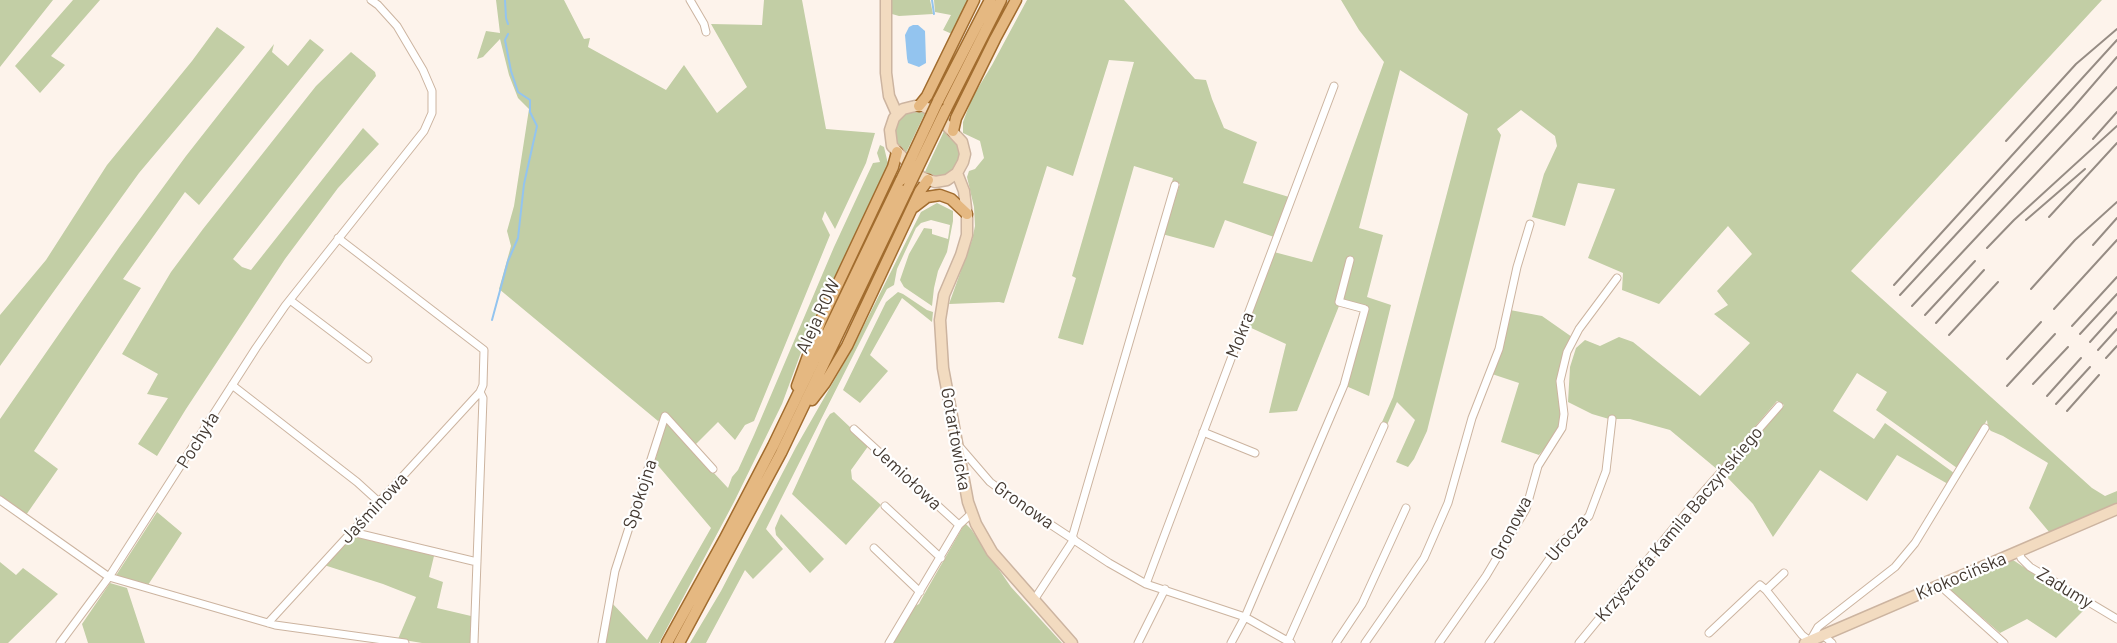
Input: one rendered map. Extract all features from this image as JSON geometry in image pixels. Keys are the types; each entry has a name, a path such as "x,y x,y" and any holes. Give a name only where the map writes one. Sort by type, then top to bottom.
{"main road":[{"path":"919,106 927,96 974,0"},
{"name":"Aleja ROW","path":"679,643 748,517 798,418 990,0"},
{"name":"Aleja ROW","path":"942,105 1001,0"},
{"path":"953,131 956,118 994,39 1016,0"},
{"path":"786,420 817,328 893,167 897,152"},
{"path":"798,418 825,383 839,360 922,188 928,180"},
{"name":"Aleja ROW","path":"667,643 724,540 905,184"},
{"path":"912,209 927,197 940,195 966,209"}],"street":[{"name":"Pochyła","path":"60,643 109,577 232,385 290,300 424,131 432,113 432,91 423,70 397,26 371,0"},
{"path":"690,0 706,32"},
{"path":"885,0 885,63 889,96 897,114"},
{"path":"888,81 897,97 907,107"},
{"name":"Mokra","path":"1146,584 1334,86"},
{"path":"919,106 934,112 962,142 963,162 957,173 947,180 928,180 916,173 892,146 891,126 897,114 907,107 919,106"},
{"name":"Gotartowicka","path":"957,173 964,191 967,230 964,246 944,295 939,320 943,368 972,513 992,552 1072,643"},
{"path":"947,180 966,209"},
{"name":"Gronowa","path":"1073,539 1175,185"},
{"path":"1365,643 1424,558 1448,503 1472,418 1499,349 1517,267 1530,224"},
{"path":"338,238 481,347 485,353 480,392 483,398 474,643"},
{"path":"1231,643 1245,616 1344,385 1365,309 1339,302 1350,260"},
{"name":"Gronowa","path":"1439,643 1486,576 1526,509 1538,466 1562,428 1564,414 1560,381 1567,352 1579,328 1617,278"},
{"path":"290,300 368,359"},
{"path":"232,385 379,502"},
{"name":"Jaśminowa","path":"268,623 480,392"},
{"name":"Krzysztofa Kamila Baczyńskiego","path":"1579,643 1699,497 1779,406"},
{"name":"Spokojna","path":"602,643 615,571 665,416 713,469"},
{"name":"Urocza","path":"1489,643 1560,544 1588,516 1606,471 1612,419"},
{"path":"1289,642 1384,426"},
{"path":"1709,633 1761,585 1807,642 1818,627 1896,567 1916,543 1985,428"},
{"name":"Jemiołowa","path":"854,429 959,525"},
{"path":"1203,432 1255,453"},
{"name":"Gronowa","path":"956,442 990,482 1109,563 1146,584 1245,616 1289,642"},
{"path":"0,500 109,577 268,623 405,643"},
{"path":"885,506 940,558"},
{"path":"1336,643 1362,603 1406,508"},
{"name":"Kłokocińska","path":"1807,642 1827,639 1942,584 2116,510"},
{"path":"889,643 959,525 972,513"},
{"path":"352,532 477,562"},
{"path":"1034,600 1073,539"},
{"path":"874,548 920,592"},
{"name":"Zadumy","path":"2019,551 2021,558 2031,567 2117,619"},
{"path":"1766,590 1784,573"},
{"path":"1942,584 1946,591 2004,643"},
{"path":"1138,643 1165,589"}],"green space":[{"path":"0,0 53,0 0,67"},
{"path":"73,0 100,0 51,56 65,65 40,93 15,66"},
{"path":"496,0 564,0 584,39 590,38 588,47 666,90 684,65 717,113 747,87 711,24 762,25 764,0 802,0 826,129 875,133 866,163 835,229 825,211 822,219 830,235 754,421 745,425 735,440 718,422 694,446 667,414 658,421 499,289 511,246 507,231 514,206 529,109 518,98 509,75 500,39 483,57 477,59 486,31 500,33"},
{"path":"890,0 930,0 933,14 899,16 892,14"},
{"path":"934,0 968,0 952,34 943,30 951,15 935,12"},
{"path":"1027,0 1124,0 1195,79 1206,80 1224,128 1257,142 1243,183 1289,197 1274,237 1225,220 1214,248 1162,234 1180,184 1172,182 1173,178 1134,166 1083,345 1058,338 1076,278 1072,276 1134,62 1109,60 1073,176 1047,166 1004,303 949,304 975,226 974,207 967,177 969,171 975,169 984,158 980,141 963,133 963,122 972,98"},
{"path":"1341,0 2102,0 1851,271 2092,488 2105,496 2117,491 2117,505 2050,533 2029,508 2048,463 1991,431 1987,420 1957,468 1876,410 1887,392 1857,373 1833,411 1874,439 1885,423 1954,473 1948,484 1897,455 1867,501 1820,470 1773,537 1753,504 1724,474 1784,405 1777,401 1718,470 1670,430 1630,419 1609,419 1592,414 1568,402 1570,367 1576,348 1585,340 1600,346 1619,337 1633,342 1700,396 1750,343 1714,314 1728,305 1717,291 1752,254 1728,226 1659,304 1622,290 1623,273 1588,258 1615,189 1578,183 1565,226 1532,217 1544,174 1557,146 1555,136 1521,110 1497,129 1501,135 1427,431 1408,467 1396,462 1415,420 1397,402 1387,425 1382,422 1393,397 1468,114 1400,70 1359,228 1383,235 1367,297 1391,305 1369,396 1346,386 1367,307 1343,300 1354,258 1349,257 1341,286 1343,288 1339,306 1297,411 1269,413 1286,344 1247,326 1274,252 1312,262 1384,62 1359,30"},
{"path":"217,27 245,47 139,173 0,366 0,315 46,260 107,165"},
{"path":"310,39 324,50 199,205 185,192 123,279 141,288 34,451 58,469 26,515 0,496 0,419 120,246 186,156 274,44 272,52 288,66"},
{"path":"351,52 375,72 376,76 233,259 242,267 251,270 363,128 379,144 338,188 285,259 157,456 138,444 168,398 147,394 158,374 122,354 171,272 203,229 316,86"},
{"path":"912,110 926,111 905,155 896,143 894,130 903,115"},
{"path":"945,129 957,142 960,157 958,165 951,173 942,177 924,174"},
{"path":"880,145 884,147 889,168 803,347 782,404 734,502 659,643 603,643 611,602 647,640 711,528 655,462 664,425 668,424 728,488 754,435 866,178 873,163 880,162 877,153"},
{"path":"937,203 953,211 953,221 947,252 938,271 932,306 904,287 900,280 909,254 924,228 932,229 932,234 948,239 950,225 931,220 921,223 916,228 897,269 894,285 887,289 879,304 766,529 783,549 753,579 745,570 706,643 690,643 721,591 796,447 851,351 921,212"},
{"path":"898,292 933,312 932,322 902,298 870,355 888,371 860,403 843,390 886,302"},
{"path":"1510,310 1542,316 1572,337 1558,384 1562,414 1559,428 1539,455 1501,442 1519,383 1492,374"},
{"path":"834,412 869,445 851,470 852,479 881,505 846,545 792,494 826,420"},
{"path":"157,512 182,533 148,585 115,577"},
{"path":"781,514 824,559 810,573 776,535 775,528"},
{"path":"965,523 1011,587 1062,643 891,643 913,607 919,604"},
{"path":"352,533 434,556 429,577 443,582 437,608 471,616 472,643 422,643 398,639 416,597 324,565"},
{"path":"2013,560 2086,608 2056,638 2027,619 2000,633 1949,589"},
{"path":"0,562 16,575 23,568 58,594 8,643 0,643"},
{"path":"110,583 127,588 145,643 88,643 82,624"}],"water":[{"path":"918,25 925,31 926,63 919,67 908,63 907,58 905,35 909,27"}],"waterway":[{"path":"505,0 508,24"},
{"path":"932,0 934,14"},
{"path":"492,320 508,261 518,238 524,184 537,126 530,112 530,100 518,92 511,71 505,40 508,34"}],"railway":[{"path":"2006,141 2076,64 2117,29"},
{"path":"1894,285 2117,40"},
{"path":"1900,295 2117,57"},
{"path":"1912,306 2117,87"},
{"path":"2093,139 2117,112"},
{"path":"1987,248 2014,220 2117,126"},
{"path":"2049,217 2117,143"},
{"path":"2026,220 2085,169"},
{"path":"2031,289 2075,240 2117,202"},
{"path":"2093,245 2117,218"},
{"path":"2054,309 2117,240"},
{"path":"1925,315 1975,261"},
{"path":"1936,323 1984,270"},
{"path":"2072,326 2117,277"},
{"path":"1949,335 1998,282"},
{"path":"2080,334 2117,294"},
{"path":"2090,342 2117,312"},
{"path":"2007,359 2041,322"},
{"path":"2098,350 2117,329"},
{"path":"2007,386 2055,334"},
{"path":"2106,358 2117,346"},
{"path":"2033,384 2068,347"},
{"path":"2047,396 2081,358"},
{"path":"2056,404 2090,367"},
{"path":"2067,411 2099,375"}]}
